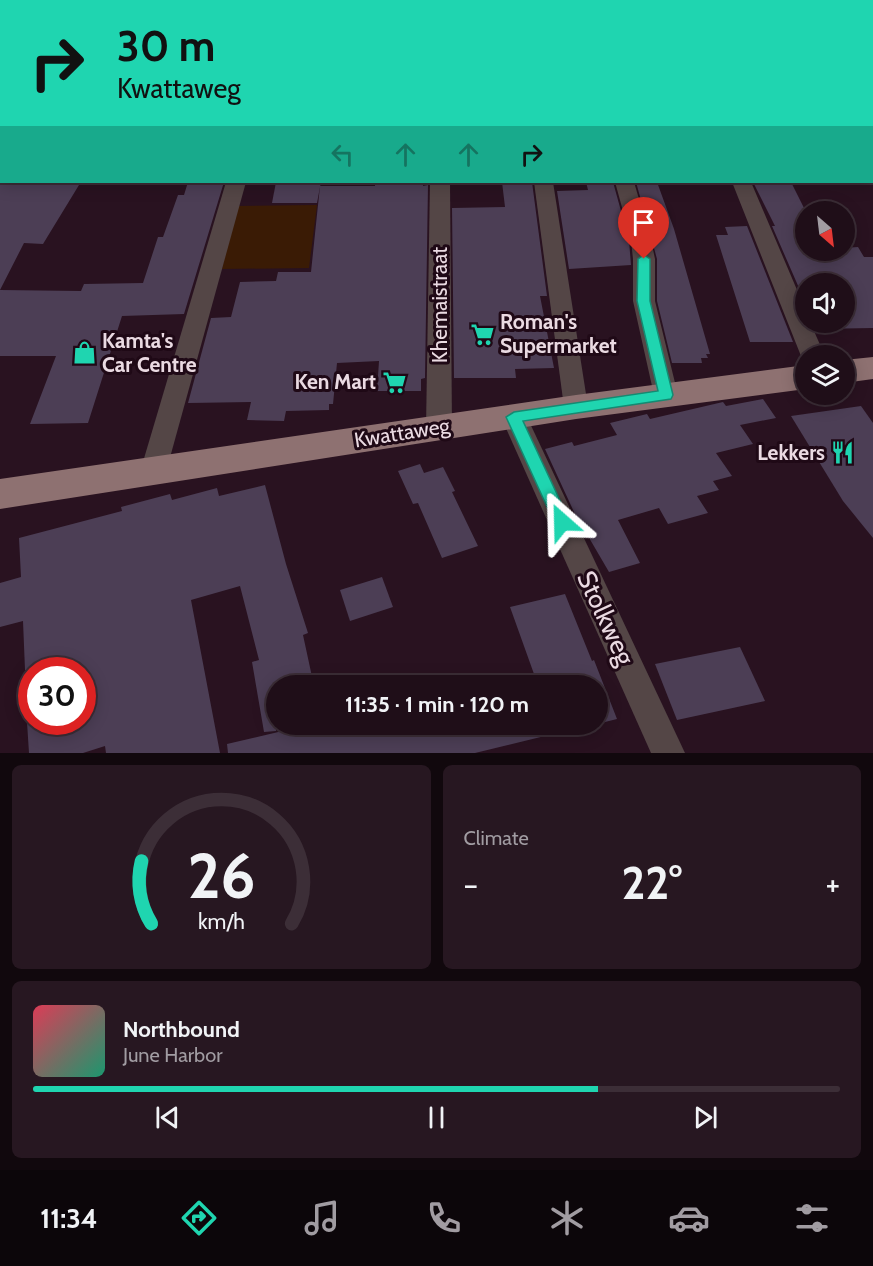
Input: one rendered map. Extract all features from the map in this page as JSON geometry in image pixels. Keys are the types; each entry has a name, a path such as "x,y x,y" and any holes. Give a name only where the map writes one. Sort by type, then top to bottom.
{"main road":[{"path":"855,370 873,368"},
{"name":"Kwattaweg","path":"0,494 576,407 795,378"}],"street":[{"path":"153,472 236,183"},
{"name":"Khemaistraat","path":"439,428 440,183"},
{"path":"543,183 576,407"},
{"path":"624,183 641,240 644,259 644,301 666,395"},
{"path":"741,183 808,345"},
{"name":"Stolkweg","path":"514,417 668,753"}],"shaded area":[{"path":"317,205 309,268 222,269 236,206"}],"building":[{"path":"188,183 224,183 184,314 122,316 88,423 30,424 56,356 0,356 0,290 81,291 84,284 143,283 158,237 163,237 178,195 184,195"},
{"path":"276,183 321,183 317,203 272,203"},
{"path":"375,183 423,183 423,186 428,185 425,378 421,379 421,391 377,391 379,361 337,363 333,404 329,404 329,410 286,411 284,421 247,420 251,402 188,403 211,318 231,317 240,282 276,281 278,272 311,272 320,186 375,186"},
{"path":"502,183 532,183 547,296 540,296 554,368 515,369 516,378 454,378 452,208 505,207"},
{"path":"586,183 613,183 629,240 631,265 569,269 557,191 588,190"},
{"path":"636,183 657,183 674,229 710,354 706,354 708,358 701,358 702,363 672,363 657,301 657,259"},
{"path":"754,183 792,183 800,201 795,201 795,261 855,261 855,247 858,247 864,257 873,257 873,328 855,328 855,273 795,273 795,279 772,226 775,226"},
{"path":"0,185 79,185 43,244 24,243 0,290"},
{"path":"747,226 793,342 750,342 716,235 728,235 725,227"},
{"path":"763,399 776,418 740,425 753,444 716,453 732,476 713,481 719,490 697,496 708,513 668,524 659,508 618,520 640,563 609,572 574,512 545,449 572,442 574,446 617,435 610,423 647,414 650,419 723,402 726,406"},
{"name":"Lekkers","path":"861,406 873,423 873,538 843,501 791,416"},
{"path":"420,464 424,473 443,467 455,491 452,492 478,546 442,558 418,503 413,504 398,471"},
{"path":"265,485 286,564 308,633 303,635 312,675 266,675 266,732 264,732 252,662 259,660 240,586 191,600 220,753 106,753 105,746 83,753 29,753 28,735 96,735 96,657 24,657 23,621 0,627 0,583 21,577 19,538 122,511 121,507 170,494 172,500 217,488 219,496"},
{"path":"382,577 393,607 350,621 340,590"},
{"path":"565,594 600,675 530,675 534,674 510,607"},
{"path":"740,647 765,701 677,720 655,664"},
{"path":"608,696 617,719 608,721"},
{"path":"266,735 549,735 475,753 228,753 227,744"}],"place":[{"name":"Roman's Supermarket","path":"482,334"},
{"name":"Kamta's Car Centre","path":"84,353"},
{"name":"Ken Mart","path":"394,382"},
{"name":"Lekkers","path":"843,453"}],"route":[{"path":"562,522 514,417 666,395 644,301 644,259"}]}
